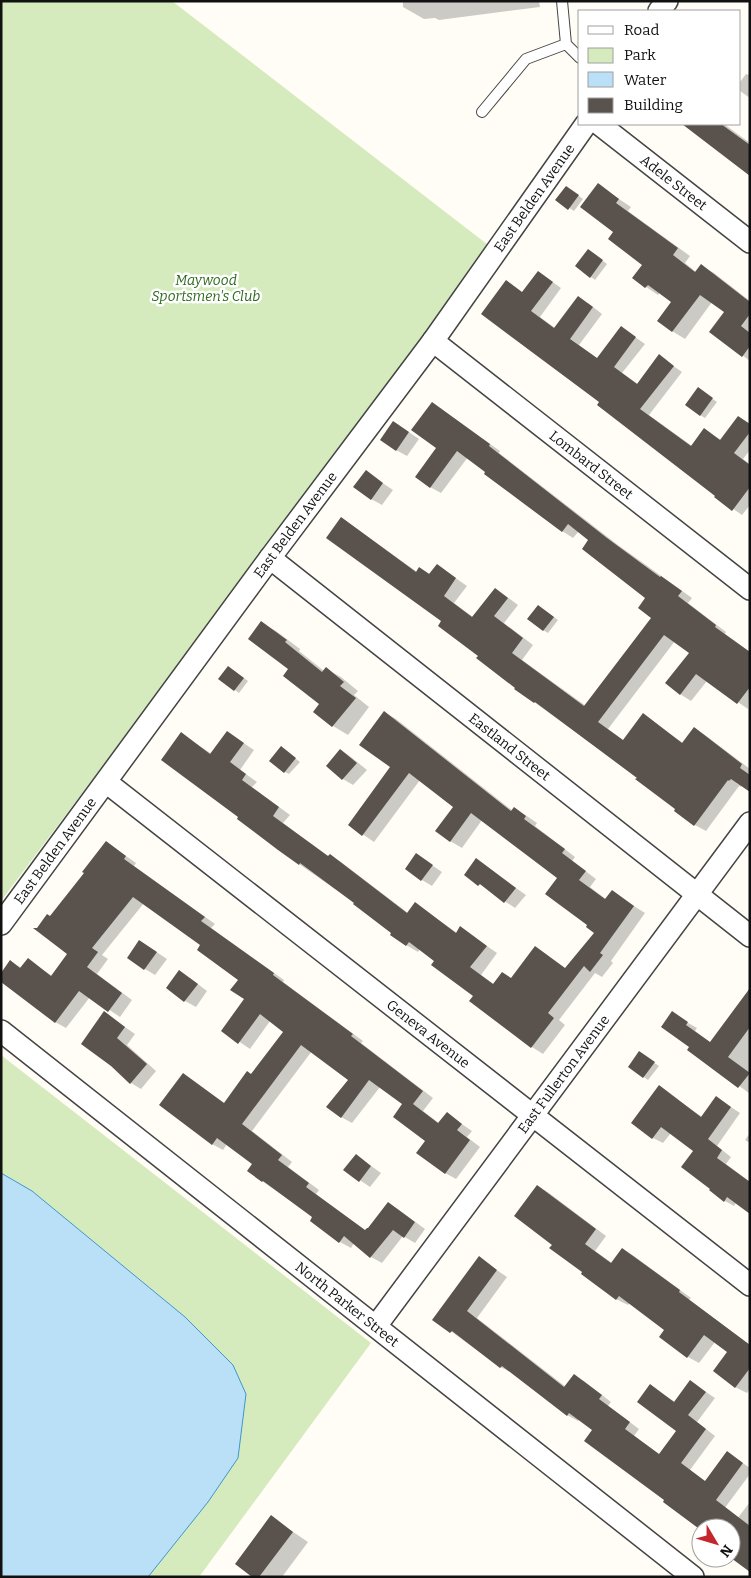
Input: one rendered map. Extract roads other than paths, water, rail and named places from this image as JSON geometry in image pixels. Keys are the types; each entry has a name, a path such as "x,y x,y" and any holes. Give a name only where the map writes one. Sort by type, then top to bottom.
{"street":[{"name":"East Belden Avenue","path":"1,924 270,558 433,341 585,125"},
{"name":"Adele Street","path":"600,125 750,242"},
{"name":"Lombard Street","path":"433,341 750,589"},
{"name":"Eastland Street","path":"270,558 750,936"},
{"name":"Geneva Avenue","path":"106,782 750,1285"},
{"name":"East Fullerton Avenue","path":"376,1326 750,823"},
{"name":"North Parker Street","path":"1,1031 692,1577"}],"lane":[{"path":"562,1 566,44 578,56"},
{"path":"482,112 526,59 566,44"}],"water":[{"path":"1,1173 32,1191 185,1317 233,1365 246,1394 238,1458 208,1502 148,1577 1,1577"}],"park label":[{"name":"Maywood Sportsmen's Club","path":"206,288"}]}
